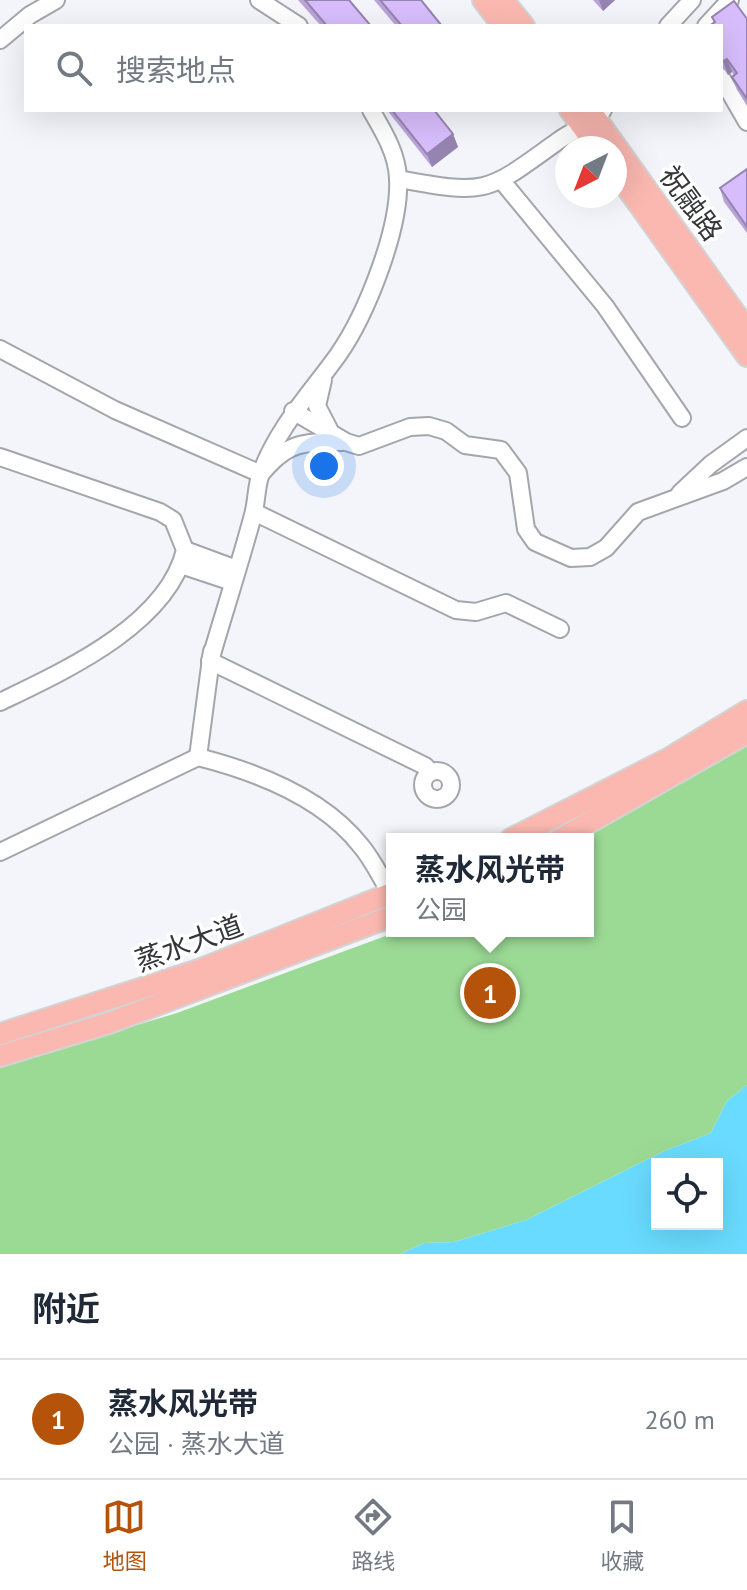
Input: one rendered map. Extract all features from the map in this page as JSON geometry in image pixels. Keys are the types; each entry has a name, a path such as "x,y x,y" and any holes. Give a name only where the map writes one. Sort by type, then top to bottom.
{"main road":[{"path":"483,0 501,24"},
{"path":"503,0 522,24"},
{"path":"589,113 595,136"},
{"name":"祝融路","path":"589,113 747,330"},
{"name":"祝融路","path":"627,188 747,356"},
{"path":"523,833 668,759 747,711"},
{"path":"571,833 747,733"},
{"name":"蒸水大道","path":"0,1034 199,970 386,896"},
{"name":"蒸水大道","path":"0,1056 165,1003 386,918"}],"street":[{"path":"0,40 30,15 56,0"},
{"path":"259,0 296,24"},
{"path":"670,24 692,0"},
{"path":"682,24 703,0"},
{"path":"708,24 730,0"},
{"path":"723,80 747,122"},
{"path":"339,438 317,406 318,393 372,291 389,238 398,179 385,135 372,112"},
{"path":"398,179 461,190 481,189 502,181 589,113"},
{"path":"502,181 605,306 682,418"},
{"path":"0,349 115,410 261,474"},
{"path":"198,757 210,661 231,574 254,512 261,474 293,411 328,369"},
{"path":"293,411 359,446 410,427 429,426 446,431 465,445 501,450 518,473 526,529 535,542 571,558 590,557 606,548 638,512 723,481 747,467"},
{"path":"277,440 313,433 339,438"},
{"path":"261,474 276,456 298,444 339,438"},
{"path":"676,496 711,464 747,438"},
{"path":"0,457 160,512 173,520 183,558 167,591 126,629 65,670 0,702"},
{"path":"254,512 456,610 476,612 506,603 560,629"},
{"path":"183,558 231,574"},
{"path":"210,661 425,766 431,772"},
{"path":"0,852 198,757 311,801 337,819 362,847 386,885"}],"green space":[{"path":"747,746 747,1085 727,1101 711,1133 662,1152 526,1220 454,1242 424,1243 400,1254 0,1254 0,1066 177,1013 386,936 594,937 592,833"}],"water":[{"path":"747,1085 747,1254 400,1254 424,1243 454,1242 526,1220 662,1152 711,1133 727,1101"}],"building":[{"path":"305,0 349,0 369,24 325,24"},
{"path":"380,0 421,0 440,24 400,24"},
{"path":"734,1 747,19 747,99 732,77 737,73 727,59 723,61 723,24 712,24 715,22 712,17"},
{"path":"394,112 436,112 453,134 427,154"},
{"path":"747,169 747,227 720,188"}],"place":[{"name":"蒸水风光带","path":"490,993"}]}
